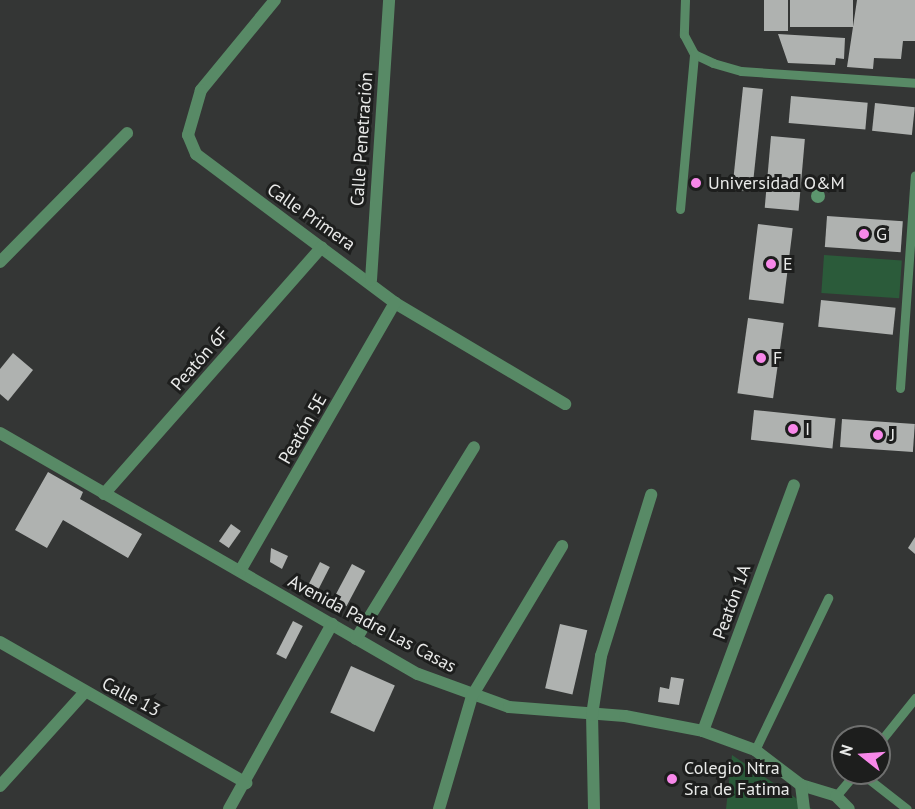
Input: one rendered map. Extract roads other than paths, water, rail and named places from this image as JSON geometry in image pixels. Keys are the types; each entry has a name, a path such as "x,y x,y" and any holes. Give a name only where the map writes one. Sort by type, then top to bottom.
{"street":[{"name":"Calle Primera","path":"275,0 201,90 188,135 196,154 211,168 371,280 395,303 564,404"},
{"name":"Calle Penetración","path":"371,280 389,0"},
{"path":"0,262 127,133"},
{"name":"Peatón 6F","path":"105,494 322,247"},
{"name":"Peatón 5E","path":"240,571 395,303"},
{"name":"Avenida Padre Las Casas","path":"0,433 356,639 472,696 509,706 703,731 754,750 801,784 836,796 849,809"},
{"path":"356,639 474,447"},
{"name":"Peatón 1A","path":"703,731 794,485"},
{"path":"594,809 592,715 610,614 651,495"},
{"path":"440,809 472,696 562,546"},
{"path":"229,809 246,783 332,624"},
{"name":"Calle 13","path":"0,642 246,783"},
{"path":"0,786 85,692"},
{"path":"801,784 804,809"}],"lane":[{"path":"680,209 694,54 684,35 685,0"},
{"path":"694,54 741,71 915,83"},
{"path":"900,388 915,176"},
{"path":"754,750 828,598"},
{"path":"891,728 915,698"},
{"path":"836,796 845,785"},
{"path":"876,785 907,809"}],"place":[{"name":"Universidad O&M","path":"696,183"},
{"name":"G","path":"864,234"},
{"name":"E","path":"771,264"},
{"name":"F","path":"761,358"},
{"name":"I","path":"793,429"},
{"name":"J","path":"878,435"},
{"name":"Colegio Ntra Sra de Fatima","path":"672,779"}]}
